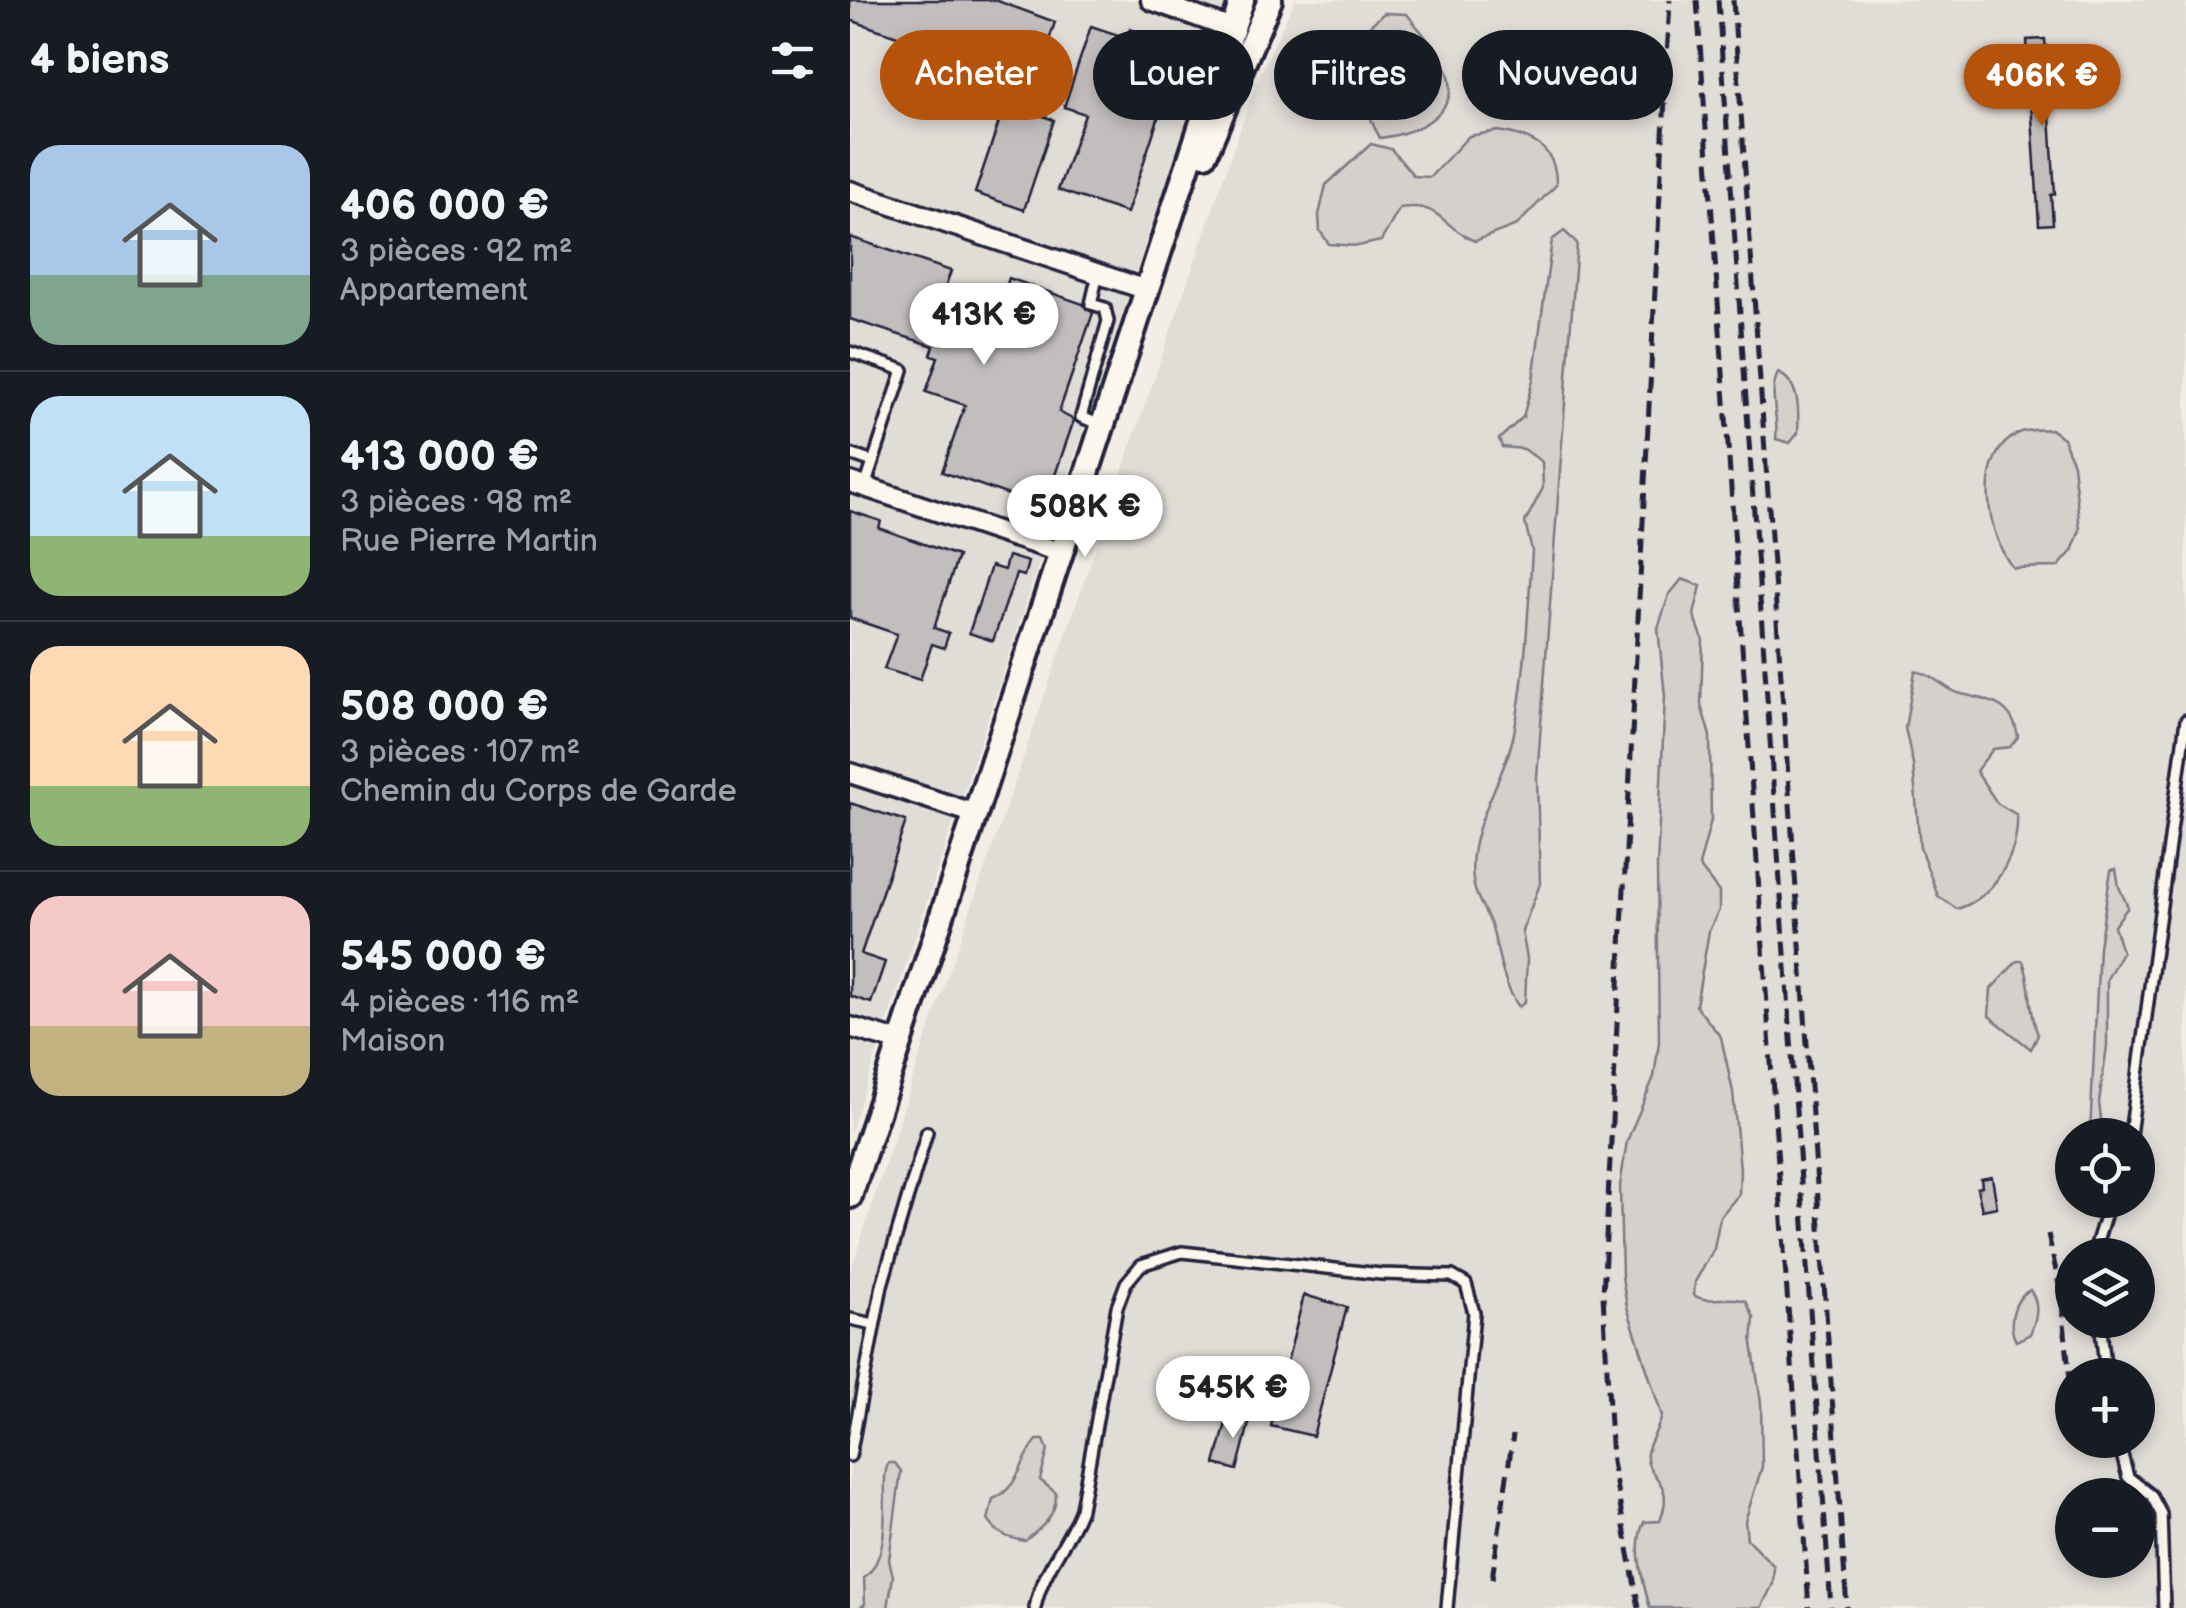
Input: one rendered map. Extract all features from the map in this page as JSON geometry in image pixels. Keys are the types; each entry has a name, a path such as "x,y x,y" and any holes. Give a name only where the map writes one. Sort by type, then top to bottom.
{"street":[{"path":"1151,0 1232,29"},
{"path":"850,1196 1242,0"},
{"path":"1147,290 1270,0"},
{"path":"850,191 1147,290"},
{"path":"858,484 1060,552"},
{"path":"850,773 976,814"},
{"path":"850,1027 900,1042"}],"lane":[{"path":"1098,274 1091,304 1105,308 1108,321 1081,418 1102,425"},
{"path":"850,352 903,370 873,462 858,484"},
{"path":"850,454 873,462"},
{"path":"2132,1118 2186,720"},
{"path":"850,1451 874,1324 927,1132"},
{"path":"1035,1608 1044,1573 1070,1537 1081,1509 1117,1306 1126,1283 1141,1266 1159,1256 1182,1252 1380,1274 1452,1276 1466,1284 1474,1314 1447,1608"},
{"path":"850,1319 874,1324"},
{"path":"2123,1458 2128,1477 2158,1503 2164,1608"}],"shaded area":[{"path":"850,0 1226,0 1216,30 1093,30 1093,120 1186,120 850,1134"},
{"path":"1295,0 2186,0 2186,1608 850,1608 850,1273 925,1042 1243,120 1254,120 1254,90 1274,44 1274,120 1442,120 1442,30 1281,30"},
{"path":"1384,13 1407,14 1420,30 1365,30"},
{"path":"1442,60 1450,81 1442,109"},
{"path":"1371,120 1430,120 1380,138"},
{"path":"1498,131 1521,136 1540,146 1555,172 1556,185 1517,225 1475,241 1433,212 1414,207 1400,208 1381,241 1358,246 1329,244 1320,231 1319,215 1326,185 1371,144 1391,149 1414,176 1430,177 1469,136"},
{"path":"1564,231 1577,243 1537,777 1540,884 1522,931 1527,958 1525,1002 1519,1007 1505,979 1492,928 1475,892 1472,866 1479,827 1514,733 1524,665 1532,551 1525,522 1543,488 1542,462 1524,449 1502,447 1499,439 1523,417 1533,380 1552,240"},
{"path":"1778,373 1791,383 1797,398 1798,433 1790,443 1776,439 1774,389"},
{"path":"2051,429 2064,439 2073,464 2080,530 2072,551 2058,567 2013,568 1991,517 1990,477 2004,444 2022,432"},
{"path":"1682,579 1701,586 1694,615 1703,639 1701,705 1710,736 1711,820 1699,866 1719,892 1719,910 1709,931 1696,1006 1721,1037 1733,1092 1740,1169 1739,1194 1720,1217 1714,1249 1695,1282 1694,1295 1746,1301 1754,1318 1752,1343 1761,1403 1762,1467 1745,1521 1747,1539 1774,1566 1773,1584 1761,1608 1650,1608 1639,1553 1644,1522 1660,1521 1664,1507 1663,1487 1647,1462 1662,1416 1627,1307 1622,1277 1620,1186 1627,1141 1654,1077 1659,1042 1657,867 1665,696 1658,628 1669,595"},
{"path":"1915,671 1958,693 1997,704 2010,716 2018,737 2010,747 1993,749 1976,771 1997,803 2017,815 2014,845 1993,885 1957,909 1938,896 1920,848 1913,764 1905,728"},
{"path":"2116,869 2128,907 2114,926 2122,952 2107,979 2101,1118 2091,1118 2099,947 2111,870"},
{"path":"2017,961 2023,961 2026,970 2038,1035 2031,1049 1989,1016 1991,989"},
{"path":"2030,1290 2036,1306 2034,1322 2030,1334 2016,1341 2013,1312 2019,1299"},
{"path":"1037,1440 1044,1440 1048,1450 1040,1480 1056,1493 1056,1501 1037,1531 1025,1541 1013,1539 988,1520 993,1499 1014,1481"},
{"path":"889,1463 895,1463 901,1471 889,1560 893,1576 888,1608 859,1608 865,1604 864,1578 881,1550"}],"building":[{"path":"850,0 995,0 1055,22 1052,30 880,30 850,20"},
{"path":"1091,26 1103,30 1093,30 1093,120 1158,120 1127,213 1058,190 1085,114 1073,110 1073,80"},
{"path":"2045,39 2055,194 2051,195 2053,224 2039,225 2027,40"},
{"path":"1000,120 1054,120 1024,210 975,193"},
{"path":"850,237 951,271 932,325 987,343 1009,278 1083,304 1093,313 1059,412 1074,420 1044,507 942,472 965,405 926,392 938,357 931,355 934,346 850,319"},
{"path":"850,511 881,521 879,528 958,556 934,628 949,633 944,648 932,644 920,680 884,669 897,634 850,618"},
{"path":"1008,556 1028,562 1024,576 1016,574 993,641 969,633 991,566 1004,570"},
{"path":"850,803 906,821 861,954 885,962 871,1003 850,996"},
{"path":"1992,1177 1997,1207 1982,1210 1977,1188 1982,1187 1981,1179"},
{"path":"1304,1295 1347,1307 1313,1436 1271,1426"},
{"path":"1229,1412 1251,1416 1237,1470 1215,1464"}],"railway":[{"path":"1639,1608 1612,1462 1603,1295 1670,0"},
{"path":"1697,0 1809,1608"},
{"path":"1718,0 1831,1608"},
{"path":"1733,0 1847,1608"},
{"path":"2048,1234 2061,1294 2068,1358"},
{"path":"1492,1579 1513,1435"}]}
